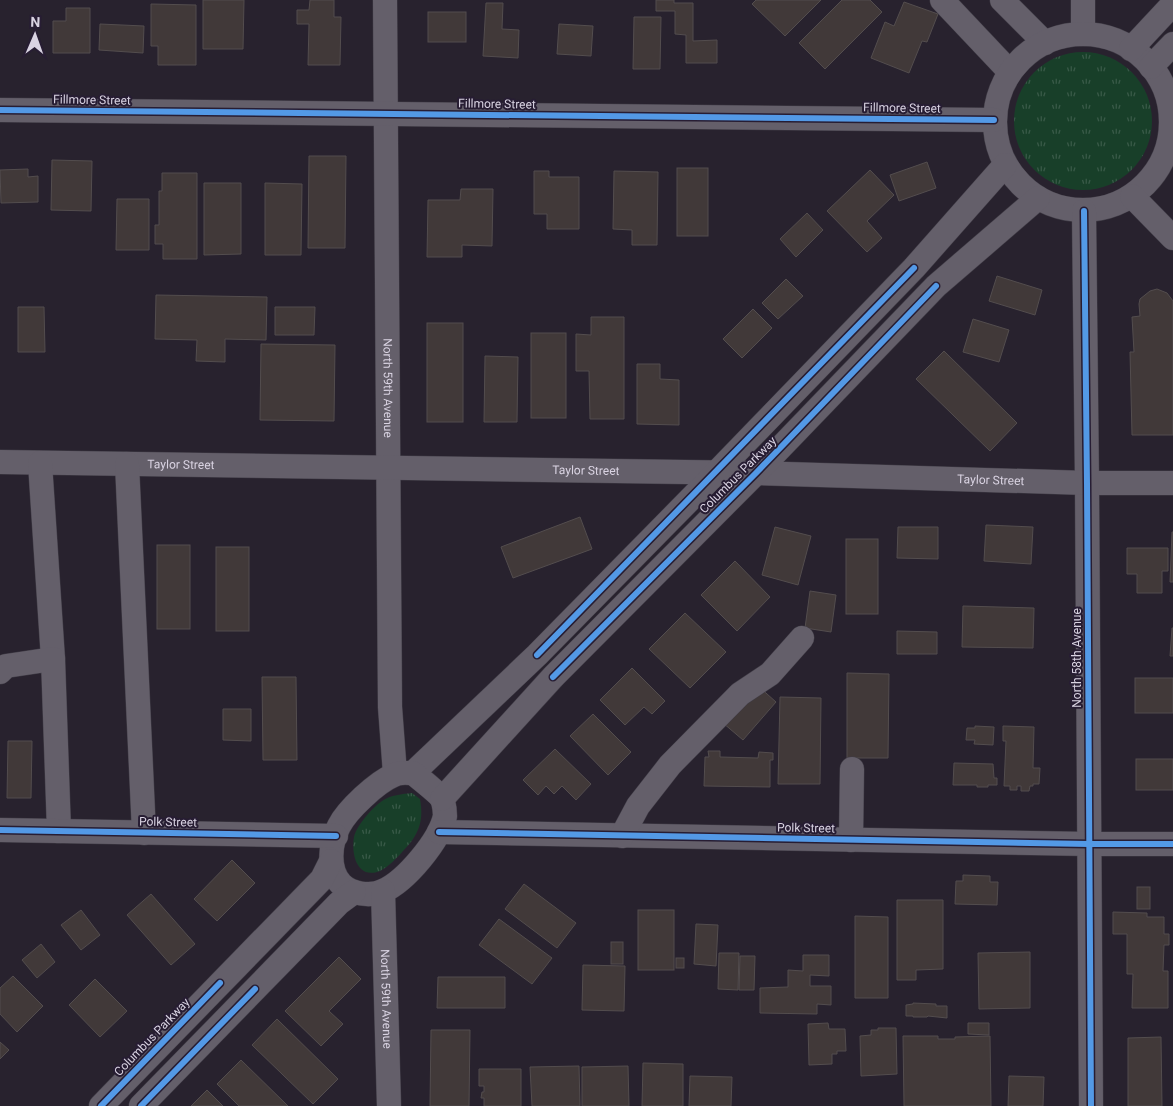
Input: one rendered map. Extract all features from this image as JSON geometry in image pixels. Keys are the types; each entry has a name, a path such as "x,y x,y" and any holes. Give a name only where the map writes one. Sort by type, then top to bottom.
{"street":[{"name":"North 59th Avenue","path":"385,0 390,707 404,773"},
{"path":"942,0 1010,72"},
{"path":"1002,0 1045,43"},
{"path":"1082,0 1083,34"},
{"path":"1131,49 1173,4"},
{"path":"1083,34 1108,38 1131,49 1151,67 1160,79 1170,108 1172,123 1170,139 1165,154 1166,176 1147,184 1132,196 1109,207 1084,211 1060,208 1038,198 1005,165 996,143 994,120 996,103 1010,72 1026,55 1045,43 1063,37 1083,34"},
{"path":"1151,67 1173,44"},
{"name":"Fillmore Street","path":"0,110 994,120"},
{"name":"Columbus Parkway","path":"404,773 537,654 716,473 914,268 1005,165"},
{"path":"1132,196 1173,238"},
{"name":"Columbus Parkway","path":"442,799 553,677 756,473 936,286 1038,198"},
{"name":"North 58th Avenue","path":"1084,211 1090,1106"},
{"name":"Taylor Street","path":"0,462 756,473 1087,483 1173,483"},
{"path":"40,463 53,659 59,831"},
{"path":"127,464 144,833"},
{"path":"622,836 638,806 670,765 740,694 770,674 802,638"},
{"path":"0,672 6,666 53,659"},
{"path":"851,840 852,769"},
{"path":"404,773 442,799 445,815 440,832 428,851 401,879 383,891 368,894 354,892 341,884 334,873 331,861 332,847 339,826 350,811 365,796 383,781 404,773"},
{"name":"Polk Street","path":"0,830 336,836"},
{"name":"Polk Street","path":"440,832 1173,844"},
{"name":"Columbus Parkway","path":"100,1106 322,879 331,861"},
{"name":"North 59th Avenue","path":"383,891 389,1106"},
{"path":"141,1106 333,910 354,892"}],"green space":[{"path":"1083,52 1109,57 1132,72 1147,95 1152,121 1147,147 1132,170 1109,185 1083,190 1057,185 1034,170 1019,147 1014,121 1019,95 1034,72 1057,57"},
{"path":"412,793 420,799 421,807 421,821 413,839 395,859 380,871 372,873 361,869 355,858 353,844 358,827 370,812 385,799 400,794"}],"building":[{"path":"203,0 244,0 243,49 203,49"},
{"path":"310,0 334,0 334,17 341,17 340,65 308,65 309,24 297,24 297,10 309,10"},
{"path":"656,0 674,0 674,3 693,3 693,41 717,40 717,63 686,63 686,35 675,34 675,11 656,11"},
{"path":"756,0 821,0 785,36 752,4"},
{"path":"842,0 870,0 882,12 825,69 799,43"},
{"path":"904,2 938,14 927,42 922,41 909,73 871,58 885,22 894,26"},
{"path":"486,3 503,3 502,29 519,30 518,58 483,56"},
{"path":"151,4 196,5 196,65 158,65 158,46 151,46"},
{"path":"66,8 90,8 90,53 53,53 53,21 66,21"},
{"path":"428,12 466,12 466,42 428,42"},
{"path":"634,17 661,17 660,69 633,69"},
{"path":"100,24 144,26 143,53 99,50"},
{"path":"559,24 593,26 591,56 557,54"},
{"path":"309,156 346,156 345,248 308,248"},
{"path":"52,160 92,161 91,211 51,210"},
{"path":"927,162 936,188 899,201 890,175"},
{"path":"677,168 708,168 708,236 677,236"},
{"path":"28,169 28,177 38,176 38,202 1,203 0,170"},
{"path":"870,170 894,195 867,221 882,238 867,252 827,211"},
{"path":"534,171 549,171 549,177 579,177 579,229 547,229 547,214 534,214"},
{"path":"614,171 658,172 657,245 632,245 632,230 613,229"},
{"path":"162,173 197,173 197,259 163,259 163,244 155,244 155,225 159,225 159,191 162,191"},
{"path":"204,183 241,183 241,254 204,255"},
{"path":"265,183 302,184 301,255 265,255"},
{"path":"461,189 493,189 492,246 462,245 462,257 427,257 428,200 460,200"},
{"path":"117,199 149,199 149,250 116,250"},
{"path":"807,213 823,230 796,257 780,239"},
{"path":"997,276 1042,290 1035,315 989,301"},
{"path":"786,279 803,296 778,319 762,303"},
{"path":"1157,289 1167,293 1173,301 1173,435 1132,435 1130,352 1134,352 1132,317 1140,316 1140,299 1150,291"},
{"path":"156,295 267,297 266,340 225,339 225,362 196,361 197,340 155,339"},
{"path":"18,307 44,307 45,352 18,352"},
{"path":"275,307 315,307 314,335 275,335"},
{"path":"753,309 772,328 742,358 723,339"},
{"path":"591,317 624,317 624,419 590,419 589,371 576,371 576,334 591,335"},
{"path":"973,319 1009,330 999,362 963,352"},
{"path":"427,323 463,323 463,422 427,422"},
{"path":"531,333 566,333 566,418 531,418"},
{"path":"261,344 335,345 334,421 260,420"},
{"path":"944,351 1017,423 990,451 916,379"},
{"path":"485,356 518,357 517,422 484,422"},
{"path":"637,364 660,364 660,379 679,380 679,425 637,424"},
{"path":"580,517 592,549 513,578 501,547"},
{"path":"986,525 1033,527 1031,564 984,561"},
{"path":"775,527 811,536 798,585 762,575"},
{"path":"898,527 938,527 938,559 897,558"},
{"path":"1172,532 1173,582 1170,582"},
{"path":"846,539 878,539 878,614 846,614"},
{"path":"157,545 190,545 190,629 157,629"},
{"path":"216,547 249,547 249,631 216,631"},
{"path":"1127,548 1168,548 1168,571 1162,571 1162,593 1137,593 1137,574 1127,574"},
{"path":"735,561 770,597 737,631 701,595"},
{"path":"810,591 836,595 831,632 805,628"},
{"path":"963,606 1034,608 1033,648 962,647"},
{"path":"685,613 726,652 690,688 649,649"},
{"path":"1172,628 1173,656 1170,656"},
{"path":"897,631 937,632 937,654 897,654"},
{"path":"632,668 665,701 652,714 644,707 625,725 600,700"},
{"path":"847,673 889,674 888,758 847,758"},
{"path":"262,677 296,677 297,760 263,760"},
{"path":"1135,678 1173,678 1173,713 1135,713"},
{"path":"757,685 776,702 743,740 723,723"},
{"path":"780,697 821,698 820,784 778,784"},
{"path":"223,709 251,709 251,741 223,740"},
{"path":"593,714 631,752 608,775 570,736"},
{"path":"975,726 994,727 993,745 974,744 975,740 966,740 967,728 975,728"},
{"path":"1003,726 1034,727 1033,768 1040,768 1039,784 1030,786 1029,791 1021,791 1021,786 1017,786 1017,790 1010,790 1010,786 1004,786 1006,741 1003,741"},
{"path":"8,741 32,741 31,798 7,798"},
{"path":"555,749 591,784 576,800 562,786 554,794 546,786 538,795 523,780"},
{"path":"708,751 720,751 720,757 758,758 759,752 773,753 773,760 770,760 770,787 704,786 705,757 709,757"},
{"path":"1136,759 1173,759 1173,790 1136,790"},
{"path":"954,763 993,764 994,778 997,778 997,785 977,787 977,785 953,785"},
{"path":"232,860 255,883 217,921 194,899"},
{"path":"963,875 990,876 990,882 998,882 997,905 955,904 956,881 963,881"},
{"path":"524,884 576,923 557,948 505,909"},
{"path":"1137,887 1150,887 1150,909 1137,909"},
{"path":"151,894 195,944 171,965 127,915"},
{"path":"897,900 943,900 943,969 916,970 916,980 897,980"},
{"path":"81,910 100,935 81,950 61,925"},
{"path":"638,910 674,910 674,970 638,970"},
{"path":"1113,912 1147,913 1147,917 1164,917 1164,934 1169,934 1169,945 1164,945 1163,971 1168,971 1168,1008 1132,1008 1133,974 1127,974 1127,934 1113,934"},
{"path":"855,916 888,917 888,998 855,998"},
{"path":"499,919 552,958 532,984 479,945"},
{"path":"696,924 718,925 716,966 694,964"},
{"path":"611,942 623,942 623,964 611,964"},
{"path":"41,944 55,962 37,978 22,960"},
{"path":"1030,952 1030,1008 979,1009 978,953"},
{"path":"719,953 739,953 738,990 718,989"},
{"path":"803,955 829,955 829,976 810,975 810,986 831,986 831,1005 817,1004 817,1014 760,1013 760,988 788,987 788,970 803,971"},
{"path":"740,956 755,956 754,990 739,990"},
{"path":"339,957 361,979 329,1011 343,1024 321,1046 285,1011"},
{"path":"676,958 684,958 684,968 676,968"},
{"path":"583,965 625,966 624,1011 582,1010"},
{"path":"13,976 43,1006 17,1032 0,1014 0,988"},
{"path":"438,977 505,977 505,1008 437,1008"},
{"path":"95,979 127,1011 100,1037 69,1005"},
{"path":"913,1003 947,1006 947,1018 906,1016 906,1005"},
{"path":"277,1019 338,1079 313,1104 252,1045"},
{"path":"828,1023 829,1029 845,1029 846,1051 837,1051 837,1054 832,1054 832,1064 809,1065 808,1024"},
{"path":"968,1023 989,1023 989,1035 968,1034"},
{"path":"878,1028 896,1028 897,1074 861,1076 860,1036 871,1035 871,1030 878,1030"},
{"path":"431,1030 470,1030 469,1106 430,1106"},
{"path":"903,1036 938,1036 938,1039 955,1039 955,1037 990,1036 991,1106 904,1106"},
{"path":"1161,1037 1162,1106 1128,1106 1128,1038"},
{"path":"0,1042 9,1050 0,1059"},
{"path":"241,1060 288,1106 239,1106 217,1084"},
{"path":"643,1063 683,1064 683,1106 642,1106"},
{"path":"579,1066 580,1106 532,1106 530,1067"},
{"path":"628,1066 629,1106 582,1106 582,1067"},
{"path":"479,1069 521,1069 521,1106 484,1106 484,1098 481,1098 484,1086 479,1086"},
{"path":"690,1076 732,1077 731,1106 689,1106"},
{"path":"1009,1076 1044,1077 1043,1106 1008,1106"},
{"path":"207,1090 223,1106 191,1106"}],"cycle path":[{"path":"0,110 994,120"},
{"path":"1084,211 1091,1106"},
{"path":"537,655 914,268"},
{"path":"553,677 756,473 936,286"},
{"path":"0,830 336,836"},
{"path":"439,832 1173,844"},
{"path":"101,1106 220,983"},
{"path":"141,1106 255,989"}]}
